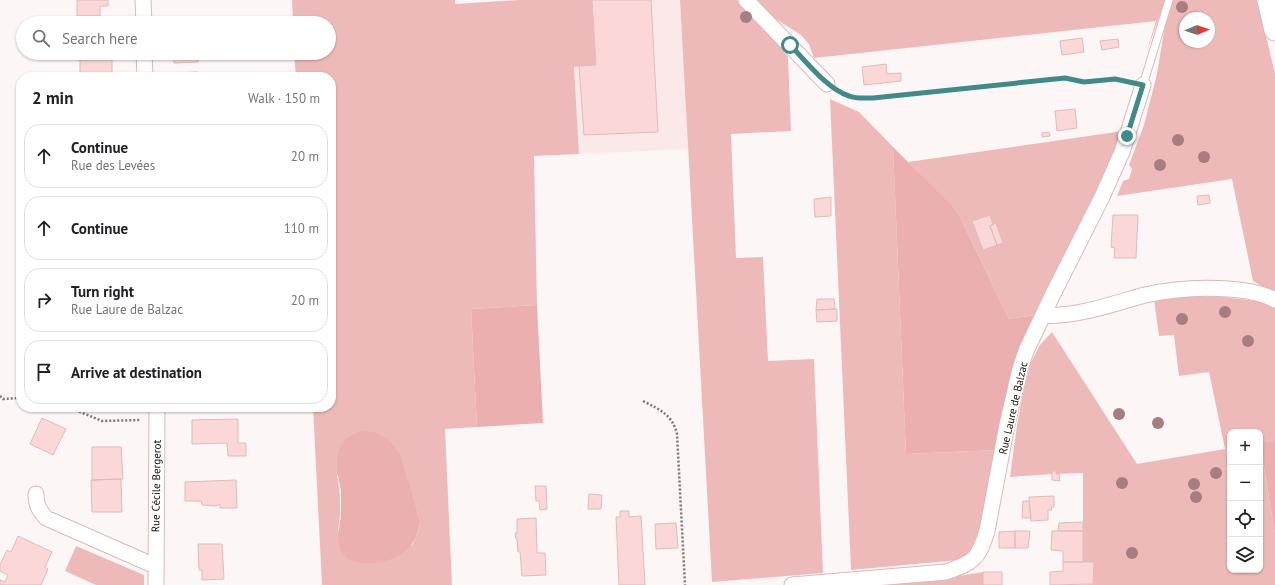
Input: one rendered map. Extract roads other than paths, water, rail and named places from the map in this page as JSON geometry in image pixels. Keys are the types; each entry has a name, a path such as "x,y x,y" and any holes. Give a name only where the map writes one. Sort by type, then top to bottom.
{"main road":[{"path":"1268,0 1275,30"}],"street":[{"path":"143,0 144,16"},
{"path":"746,0 827,84"},
{"path":"144,60 145,72"},
{"name":"Rue Laure de Balzac","path":"792,585 946,572 967,565 976,558 982,548 987,531 1007,425 1020,369 1026,351 1102,197 1119,158 1134,117 1143,85"},
{"path":"1043,315 1054,316 1065,314 1148,295 1185,289 1237,289 1254,292 1275,300"},
{"name":"Rue Cécile Bergerot","path":"156,585 157,414"},
{"path":"36,494 36,503 38,508 46,518 155,566"}],"lane":[{"name":"Rue Laure de Balzac","path":"1143,85 1169,0"}]}
